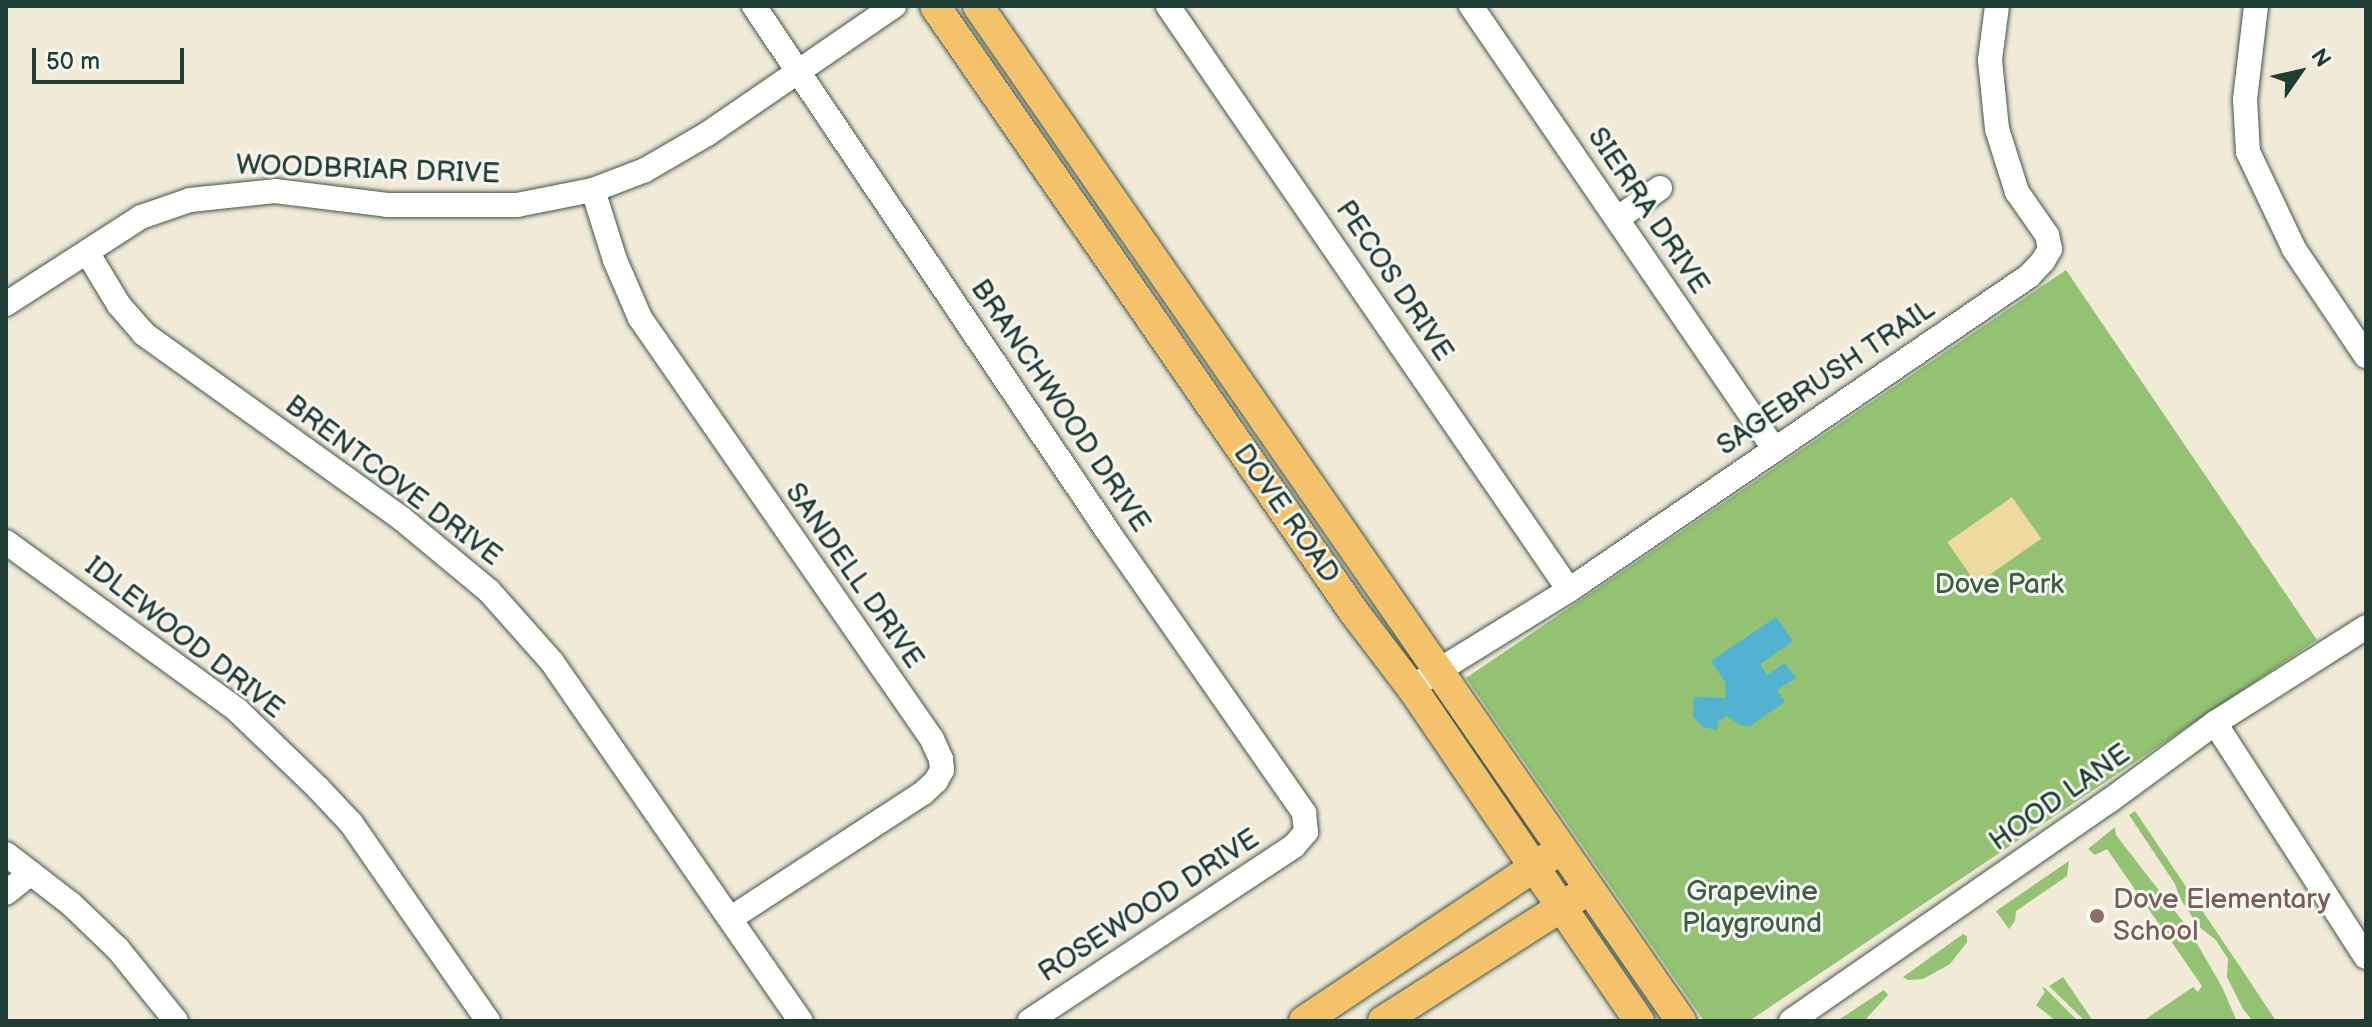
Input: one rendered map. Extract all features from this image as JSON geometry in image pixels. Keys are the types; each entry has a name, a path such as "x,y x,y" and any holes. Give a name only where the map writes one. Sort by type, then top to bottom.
{"main road":[{"name":"DOVE ROAD","path":"935,6 1354,612 1412,688 1639,1021"},
{"name":"DOVE ROAD","path":"978,6 1681,1021"},
{"path":"1304,1021 1563,847"},
{"path":"1383,1021 1591,888"}],"street":[{"name":"BRANCHWOOD DRIVE","path":"754,6 1111,536 1304,813 1306,832 1301,840"},
{"name":"WOODBRIAR DRIVE","path":"6,304 141,217 190,200 231,193 275,191 387,205 517,205 593,190 645,170 799,74 894,6"},
{"name":"PECOS DRIVE","path":"1168,6 1569,590"},
{"path":"2256,6 2245,99 2248,152 2294,249 2366,356"},
{"name":"SAGEBRUSH TRAIL","path":"1412,688 1569,590 2029,276 2050,249 2047,235 2017,192 1997,129 1990,60 1990,7"},
{"name":"SIERRA DRIVE","path":"1478,8 1775,450"},
{"path":"1617,219 1660,188"},
{"name":"SANDELL DRIVE","path":"593,190 615,260 640,318 932,739 941,759 942,770 923,793 731,918"},
{"name":"BRENTCOVE DRIVE","path":"87,252 119,305 144,334 401,518 489,591 552,662 801,1021"},
{"name":"IDLEWOOD DRIVE","path":"6,542 237,710 318,788 351,823 488,1021"},
{"name":"HOOD LANE","path":"1791,1021 2215,723 2366,627"},
{"path":"2215,723 2363,946"},
{"name":"ROSEWOOD DRIVE","path":"1030,1021 1301,840"},
{"path":"6,854 71,904 118,949 176,1021"},
{"path":"6,893 31,873"}],"green space":[{"name":"Dove Park","path":"2066,270 2317,640 1749,1021 1704,1021 1466,678"},
{"path":"2135,811 2276,1021 2253,1021 2243,1009 2227,977 2228,959 2216,940 2198,926 2180,898 2175,884 2129,815"},
{"path":"2115,827 2116,835 2188,928 2222,987 2236,1019 2233,1021 2143,1021 2193,987 2198,992 2202,986 2107,849 2095,855 2088,849"},
{"path":"2069,861 2067,876 2016,911 2015,921 2009,929 1996,911"},
{"path":"1963,934 1967,936 1967,942 1950,964 1923,979 1908,980 1903,977"},
{"path":"2063,977 2093,1021 2085,1021 2049,986"},
{"path":"2041,986 2078,1021 2056,1021 2036,1005 2045,992"},
{"path":"1884,990 1888,995 1864,1021 1837,1021"}],"sand":[{"path":"2012,497 2041,539 1977,584 1947,542"}],"water":[{"path":"1776,617 1793,641 1760,664 1767,675 1785,663 1796,678 1777,690 1785,702 1750,726 1742,726 1727,716 1718,721 1717,730 1703,727 1693,717 1694,697 1726,698 1725,682 1711,661"}],"place":[{"name":"Dove Elementary School","path":"2097,916"}],"park label":[{"name":"Grapevine Playground","path":"1752,908"}]}
